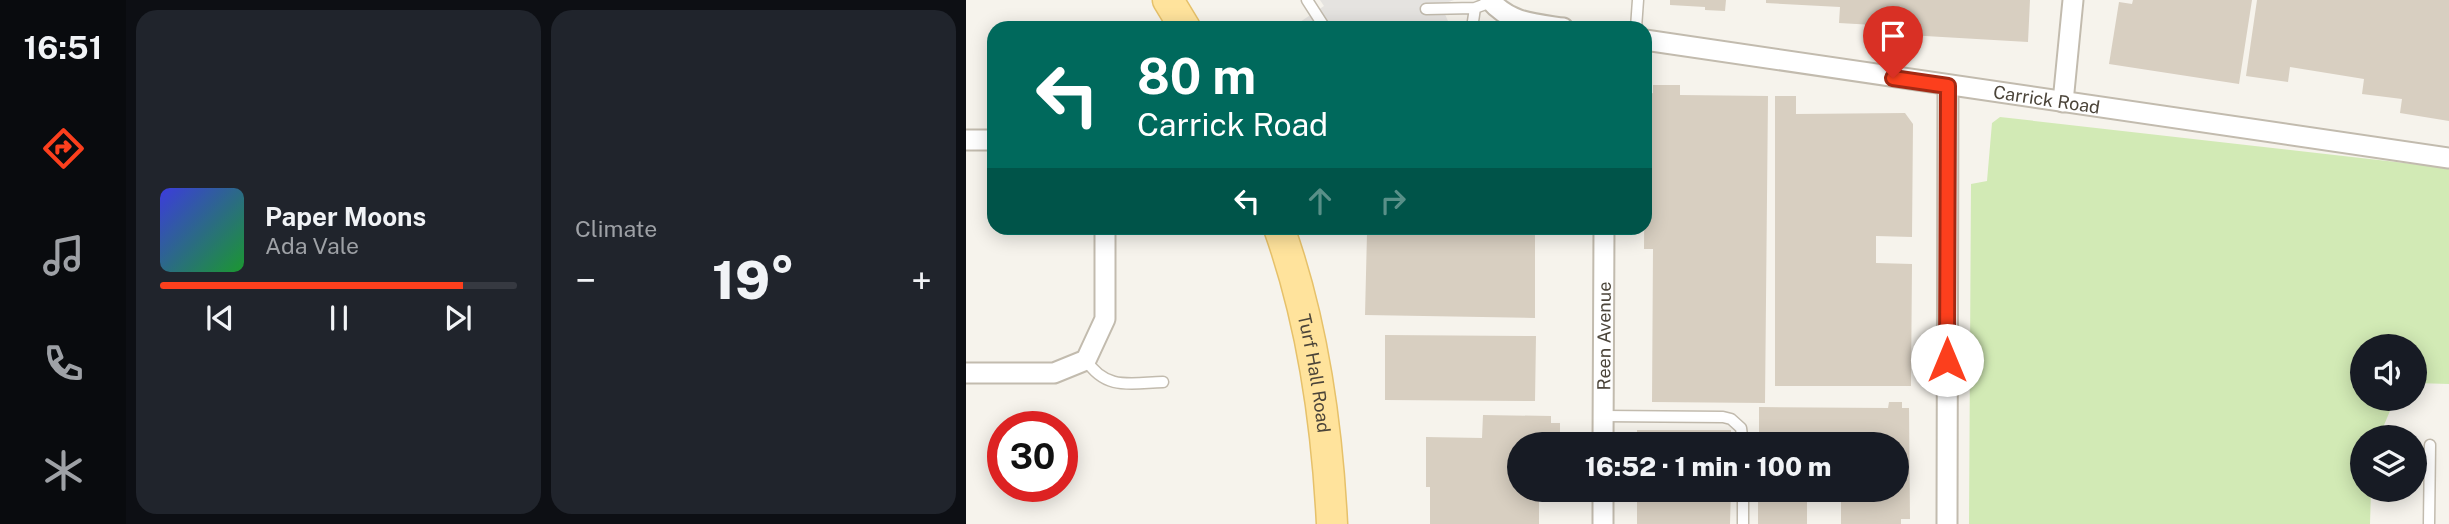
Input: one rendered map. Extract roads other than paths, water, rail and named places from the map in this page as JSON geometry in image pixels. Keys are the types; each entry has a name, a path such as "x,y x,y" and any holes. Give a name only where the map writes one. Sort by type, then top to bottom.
{"main road":[{"path":"1168,0 1181,21"},
{"name":"Turf Hall Road","path":"1281,235 1298,286 1314,357 1323,412 1332,524"}],"street":[{"path":"2063,102 2073,0"},
{"path":"1486,3 1512,18 1527,21"},
{"name":"Carrick Road","path":"1652,41 2449,158"},
{"path":"1947,524 1948,86"},
{"path":"966,141 987,141"},
{"path":"966,373 1054,373 1086,360 1105,319 1105,235"},
{"name":"Reen Avenue","path":"1603,432 1604,235"},
{"path":"1603,502 1603,524"}],"lane":[{"path":"1307,0 1320,21"},
{"path":"1636,21 1638,0"},
{"path":"1426,9 1486,3"},
{"path":"1476,21 1486,3"},
{"path":"1086,360 1103,379 1122,383 1163,382"},
{"path":"1603,416 1723,417 1731,419 1742,432"},
{"path":"2428,524 2430,445"},
{"path":"1743,502 1743,524"}]}
